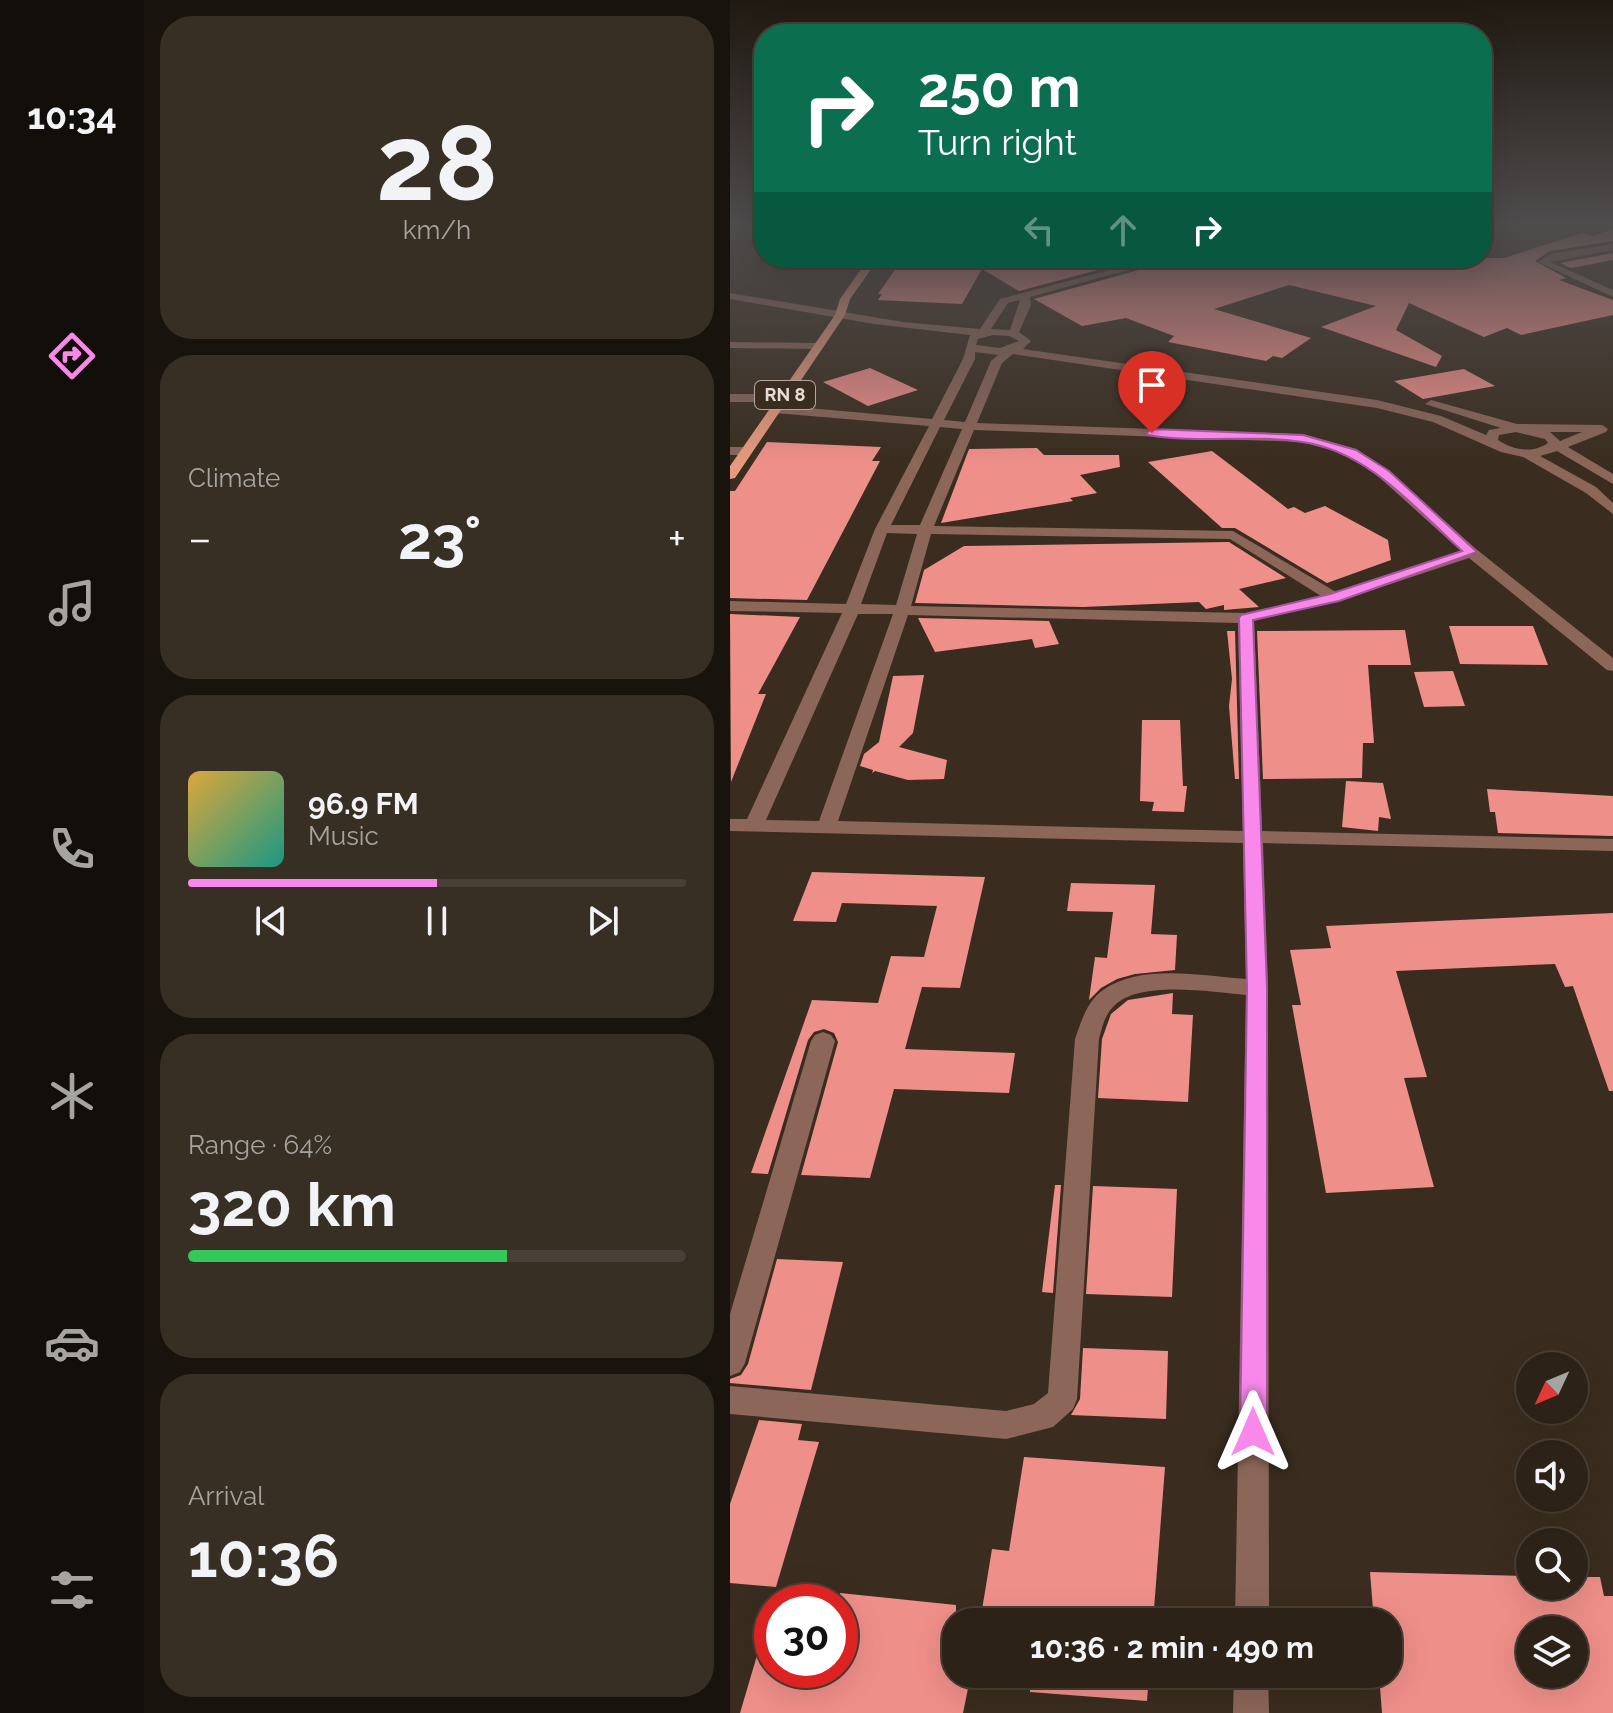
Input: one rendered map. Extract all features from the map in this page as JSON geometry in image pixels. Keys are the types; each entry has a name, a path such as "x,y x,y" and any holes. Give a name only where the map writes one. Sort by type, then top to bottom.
{"main road":[{"name":"RN 8","path":"730,475 837,320 843,304"},
{"name":"RN 8","path":"837,320 856,304"}],"street":[{"path":"765,304 837,320 979,338 992,351 1016,340 1377,404 1437,419 1503,449 1523,453 1591,490 1613,510"},
{"path":"754,825 852,609 882,529 979,338 1000,304"},
{"path":"827,825 902,610 925,530 997,361 1016,340 1026,304"},
{"path":"730,306 1016,340 1387,395 1550,436 1555,446 1613,480"},
{"path":"730,345 819,346"},
{"path":"730,398 969,426 1303,438 1352,452 1384,474 1471,552 1613,666"},
{"path":"1491,441 1490,437 1498,431 1521,428 1607,428"},
{"path":"1523,453 1555,446 1607,428"},
{"path":"730,451 745,451"},
{"path":"1572,478 1613,480"},
{"path":"882,529 1233,535 1334,598"},
{"path":"730,606 1246,618 1334,598 1471,552"},
{"path":"1246,618 1257,988 1252,1608"},
{"path":"730,825 1613,845"},
{"path":"730,1400 1006,1425 1042,1417 1062,1399 1087,1039 1095,1012 1112,994 1140,983 1257,988"},
{"path":"730,1363 823,1041"},
{"path":"1251,1688 1251,1713"}],"building":[{"path":"1043,304 1230,304 1214,309 1311,338 1282,358 1273,356 1266,361 1168,342 1174,336 1126,318 1082,326"},
{"path":"1367,304 1409,304 1396,330 1442,356 1436,367 1321,327 1376,306"},
{"path":"1411,304 1613,304 1613,315 1521,335 1507,328 1484,337"},
{"path":"870,368 918,390 868,406 823,382"},
{"path":"1464,369 1495,386 1423,399 1394,381"},
{"path":"767,442 881,447 872,461 880,461 807,600 730,598 730,491 735,491"},
{"path":"1037,448 1044,455 1119,455 1120,467 1080,475 1097,493 1070,498 1073,501 941,523 969,449"},
{"path":"1212,451 1288,509 1294,507 1305,513 1325,506 1388,540 1391,560 1327,583 1235,528 1222,528 1148,462"},
{"path":"1229,542 1286,578 1239,589 1259,607 1224,610 1224,605 1206,609 1199,602 1083,607 915,603 924,570 964,546"},
{"path":"730,614 800,617 758,694 766,694 731,782"},
{"path":"918,618 1049,621 1059,644 1035,648 1032,639 935,652"},
{"path":"1449,626 1533,626 1548,665 1460,664"},
{"path":"1405,630 1411,665 1368,665 1374,743 1363,743 1362,778 1263,779 1257,631"},
{"path":"1227,631 1235,631 1239,779 1235,779 1229,706 1232,679"},
{"path":"1453,671 1465,706 1424,707 1414,672"},
{"path":"924,675 913,733 899,747 947,760 944,779 908,780 875,771 872,773 873,770 860,766 864,754 879,742 893,676"},
{"path":"1142,720 1180,720 1183,786 1187,786 1184,812 1152,811 1154,802 1140,801"},
{"path":"1346,781 1383,783 1391,819 1379,817 1378,831 1342,827"},
{"path":"1487,789 1613,796 1613,836 1498,833 1495,812 1490,812"},
{"path":"812,872 985,877 960,988 922,987 905,1049 1015,1053 1009,1093 894,1089 870,1178 801,1175 838,1042 834,1033 824,1029 814,1032 808,1040 768,1174 751,1173 812,1000 878,1003 891,956 924,957 937,906 842,903 836,922 793,921"},
{"path":"1071,883 1155,885 1151,934 1177,935 1175,970 1117,979 1089,1000 1095,957 1107,958 1113,912 1067,911"},
{"path":"1613,913 1613,1091 1609,1091 1573,986 1565,987 1555,964 1396,971 1427,1077 1404,1078 1434,1187 1326,1193 1292,1005 1301,1005 1290,950 1331,948 1326,926"},
{"path":"1173,993 1172,1014 1193,1015 1188,1102 1098,1098 1102,1039 1111,1014 1128,1000"},
{"path":"1055,1185 1061,1185 1053,1293 1042,1292"},
{"path":"1093,1186 1177,1189 1172,1297 1086,1294"},
{"path":"777,1259 843,1262 811,1390 730,1383 730,1379 741,1375 748,1364"},
{"path":"1083,1348 1168,1351 1166,1419 1071,1415 1080,1399"},
{"path":"759,1420 802,1424 798,1440 819,1442 777,1584 730,1583 730,1504"},
{"path":"1024,1457 1165,1467 1154,1608 982,1608 992,1549 1009,1551"},
{"path":"1370,1572 1516,1576 1516,1600 1588,1600 1588,1577 1600,1577 1604,1596 1613,1596 1613,1713 1382,1713 1380,1688 1402,1688 1402,1608 1373,1608"},
{"path":"858,1595 956,1605 956,1608 942,1608 942,1688 968,1688 963,1713 740,1713 754,1666 754,1688 858,1688"},
{"path":"1030,1688 1148,1688 1147,1701 1030,1692"}],"route":[{"path":"1152,433 1303,438 1352,452 1384,474 1471,552 1334,598 1246,618 1257,988 1253,1432"}]}
